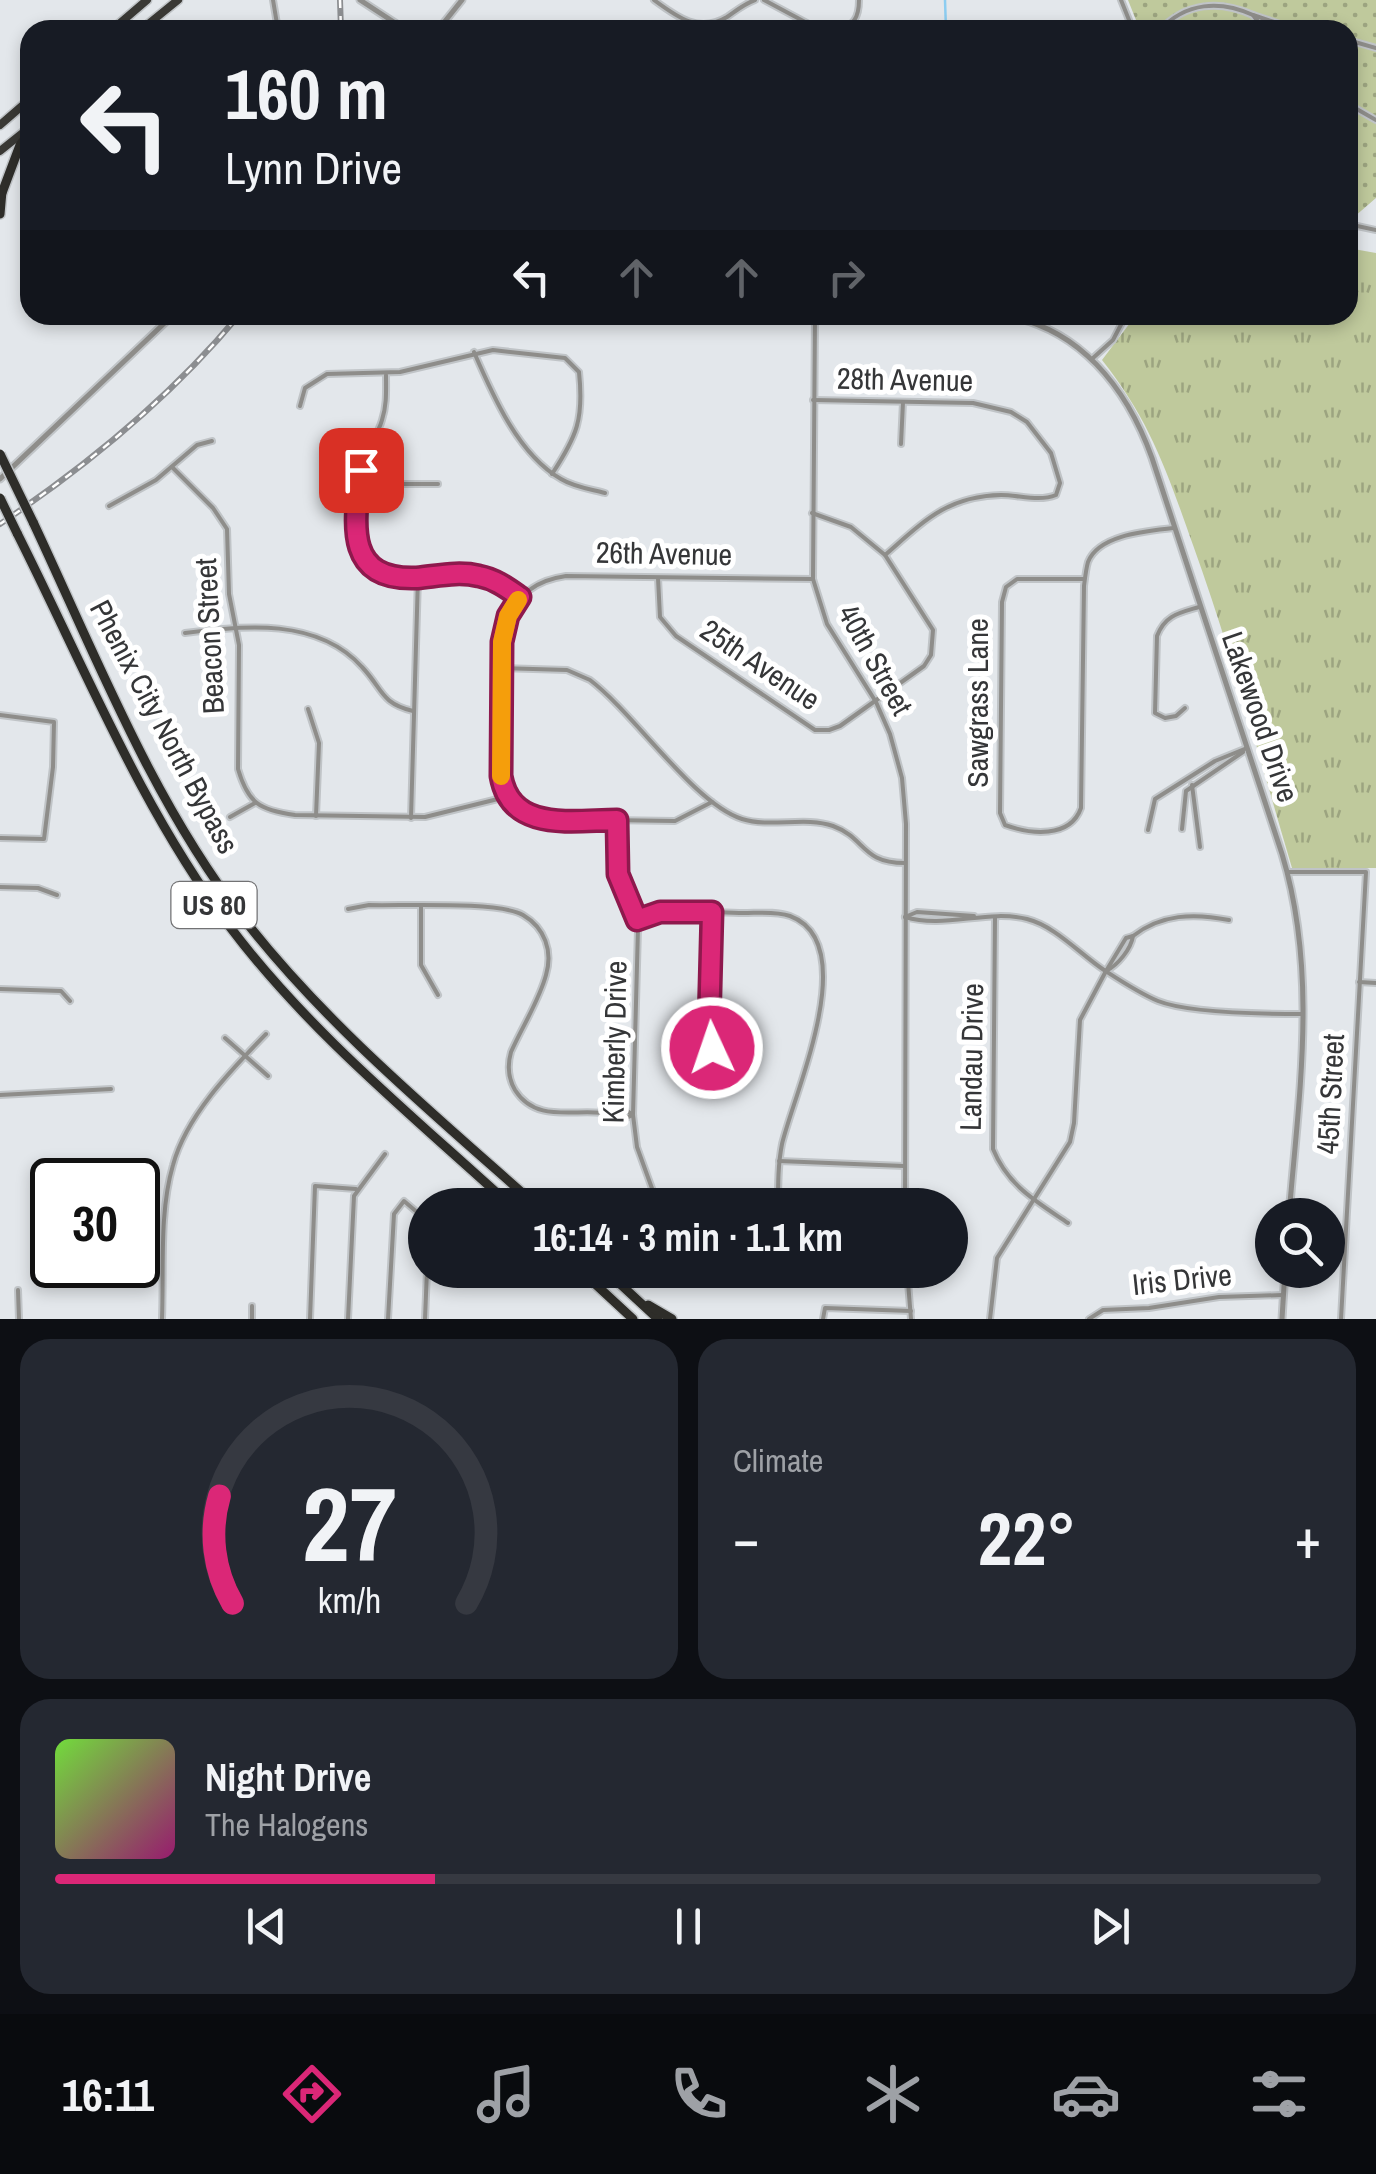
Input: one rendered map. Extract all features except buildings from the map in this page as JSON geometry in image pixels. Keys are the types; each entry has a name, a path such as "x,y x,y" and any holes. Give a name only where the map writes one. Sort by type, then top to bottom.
{"highway":[{"path":"124,20 147,0"},
{"path":"153,20 178,0"},
{"path":"0,125 20,108"},
{"path":"0,214 8,171 20,149"},
{"path":"0,179 2,193"},
{"name":"Phenix City North Bypass","path":"0,454 167,800 241,916 333,1019 517,1188"},
{"name":"Phenix City North Bypass","path":"0,498 144,793 231,928 316,1024 492,1188"},
{"path":"600,1288 634,1319"},
{"path":"624,1288 658,1319"},
{"path":"630,1294 672,1319"}],"street":[{"path":"360,0 391,20"},
{"path":"446,20 462,0"},
{"path":"654,0 686,20"},
{"path":"720,20 755,0"},
{"path":"764,0 801,20"},
{"path":"1171,20 1195,6 1234,7 1268,20"},
{"path":"1253,15 1257,20"},
{"path":"0,479 162,325"},
{"name":"40th Street","path":"815,325 813,579 826,624 876,702 902,778 906,862 904,1188"},
{"name":"Lakewood Drive","path":"1037,325 1094,358 1128,403 1144,434 1288,872 1302,947 1304,1014 1290,1198"},
{"path":"1094,358 1113,340 1121,325"},
{"path":"300,406 305,388 327,374 386,373 493,350 564,358 575,367 580,385 576,436 552,474"},
{"path":"474,352 526,447 552,474 572,485 605,493"},
{"path":"386,373 382,423 364,458 360,484 362,558 378,572 396,578 454,573 482,576 520,597 504,629 501,668 501,776 506,797 527,816 675,822 712,802"},
{"name":"28th Avenue","path":"813,400 973,403 1011,412 1027,422 1051,452 1060,483 1056,496 1043,499 998,495 958,501 941,508 885,555"},
{"path":"902,444 904,402"},
{"path":"108,506 140,490 186,452 212,441"},
{"name":"Beacon Street","path":"172,467 213,508 227,529 229,594 237,629 238,769 255,804"},
{"path":"360,484 438,484"},
{"path":"812,513 851,527 885,555 928,618 934,643 924,666 876,702"},
{"path":"1085,579 1090,558 1105,544 1140,532 1174,528"},
{"name":"26th Avenue","path":"520,597 539,583 566,576 813,579"},
{"path":"411,818 418,578"},
{"name":"25th Avenue","path":"658,578 658,604 666,628 816,730 840,726 876,702"},
{"name":"Sawgrass Lane","path":"1018,579 1085,579 1081,808 1072,824 1064,829 1017,829 1005,824 1000,813 1002,602 1006,587 1018,579"},
{"path":"1185,708 1176,716 1165,718 1155,713 1157,636 1170,616 1199,607"},
{"path":"185,633 293,630 331,642 361,666 388,702 414,711"},
{"path":"501,668 567,670 590,680 712,802 743,819 828,824 850,835 870,856 886,862 906,862"},
{"path":"308,709 319,743 316,816"},
{"path":"0,715 54,722 44,839 0,838"},
{"path":"1182,830 1186,791 1235,760 1246,748"},
{"path":"1148,830 1156,799 1216,761 1246,748"},
{"path":"1192,785 1200,848"},
{"path":"230,817 255,804 278,813 411,818 506,797"},
{"name":"Kimberly Drive","path":"617,820 618,874 637,920 633,1114 638,1147 652,1188"},
{"name":"45th Street","path":"1288,872 1366,872 1341,1319"},
{"path":"0,887 38,888 57,896"},
{"path":"348,909 369,905 512,910 538,926 548,943 546,974 510,1052 510,1078 524,1101 548,1113 612,1114 626,1118 633,1114"},
{"path":"421,907 421,966 438,996"},
{"path":"637,920 660,912 790,916 802,922 814,938 825,974 822,1000 779,1162 778,1188"},
{"path":"712,912 712,1048"},
{"path":"904,917 918,921 978,916 1035,922 1106,971 1162,1002 1266,1014 1304,1014"},
{"path":"990,1319 996,1258 1070,1142 1080,1020 1106,971 1122,956 1133,936 1160,919 1180,916 1229,920"},
{"name":"Landau Drive","path":"996,917 993,1149 1012,1182 1068,1223"},
{"path":"1359,982 1376,983"},
{"path":"0,989 61,991 70,1000"},
{"path":"162,1319 166,1202 173,1164 189,1128 244,1056 266,1034"},
{"path":"225,1038 268,1076"},
{"path":"0,1096 111,1089"},
{"path":"348,1319 356,1190 385,1154"},
{"path":"779,1162 904,1166"},
{"path":"310,1319 314,1186 356,1190"},
{"path":"388,1319 394,1214 404,1200 408,1204"},
{"path":"425,1319 426,1288"},
{"path":"909,1288 911,1319"},
{"path":"1282,1319 1284,1288"},
{"path":"18,1290 18,1319"},
{"name":"Iris Drive","path":"1090,1319 1103,1310 1168,1306 1219,1297 1283,1295"},
{"path":"252,1306 252,1319"},
{"path":"823,1319 825,1308 911,1311"}],"green space":[{"path":"1128,0 1376,0 1376,198 1358,214 1358,20 1136,20"},
{"path":"1358,250 1376,253 1376,868 1292,868 1220,625 1175,494 1145,427 1102,360 1128,325 1358,325"}],"waterway":[{"path":"945,0 946,20"}],"railway":[{"path":"340,0 341,20"},
{"path":"0,524 127,428 230,325"}],"slow traffic":[{"path":"501,776 502,642 508,616 518,600"}],"route":[{"path":"361,470 359,544 362,558 370,568 396,578 454,573 482,576 520,597 508,616 502,642 501,776 506,797 527,816 617,820 615,861 637,920 660,912 712,912 712,1048"}]}
